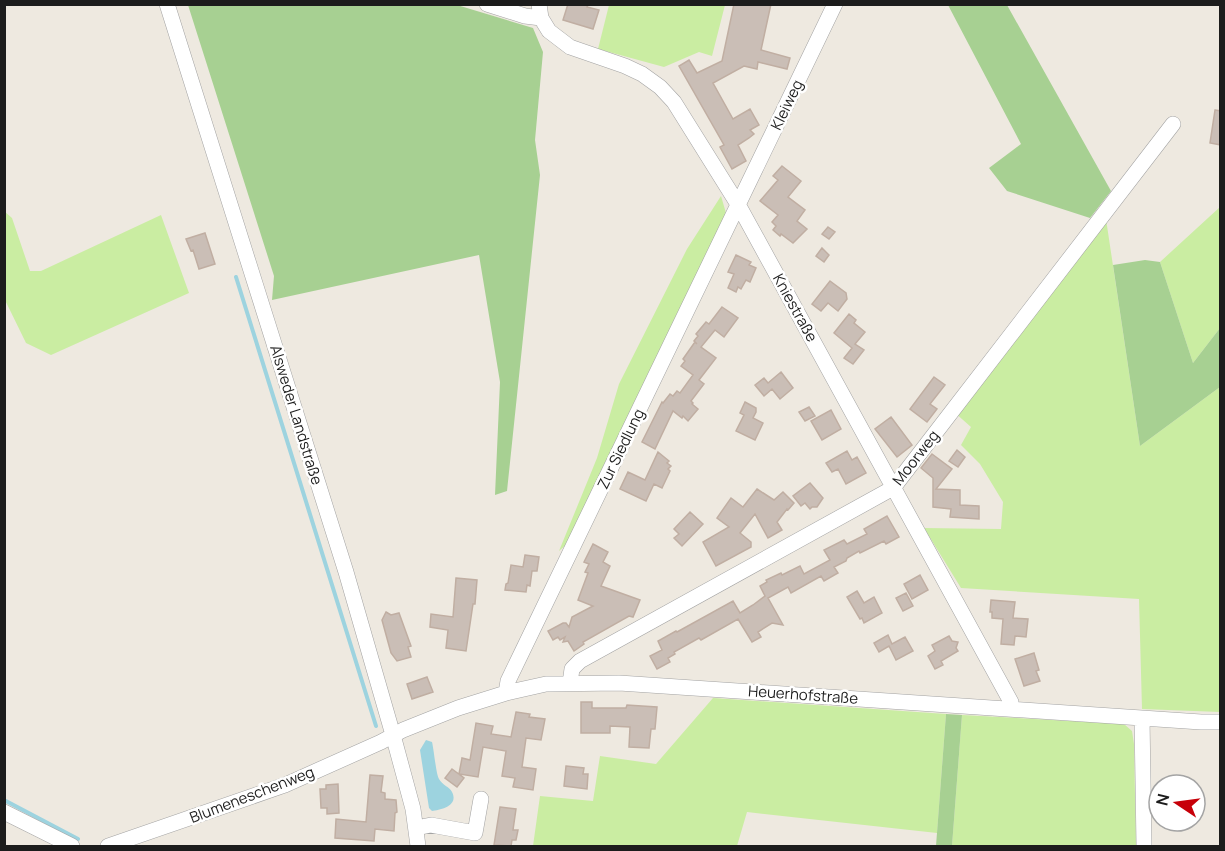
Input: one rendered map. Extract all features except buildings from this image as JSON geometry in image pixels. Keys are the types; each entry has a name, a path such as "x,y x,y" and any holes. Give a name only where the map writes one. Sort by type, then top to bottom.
{"street":[{"name":"Alsweder Landstraße","path":"167,4 346,572 413,809 418,846"},
{"name":"Kniestraße","path":"488,4 525,16 540,11 549,31 570,47 626,66 642,74 660,87 674,102 739,206 1011,702 1010,709"},
{"name":"Kleiweg","path":"739,206 835,4"},
{"name":"Moorweg","path":"570,683 572,669 580,661 893,488 1173,124"},
{"name":"Zur Siedlung","path":"506,693 508,681 739,206"},
{"name":"Heuerhofstraße","path":"393,735 458,708 506,693 546,684 570,683 619,683 1221,722"},
{"path":"1142,718 1144,846"},
{"name":"Blumeneschenweg","path":"108,846 285,785 393,735"},
{"path":"416,828 431,825 475,832 481,799"},
{"path":"4,812 72,846"}],"green space":[{"path":"188,5 457,5 533,28 543,52 535,140 540,175 507,491 495,495 500,382 479,255 272,300 274,276"},
{"path":"609,5 725,5 712,56 699,52 664,67 598,49"},
{"path":"948,5 1007,5 1111,191 1090,218 1007,191 989,168 1021,144"},
{"path":"721,196 726,213 567,544 559,551 597,458 619,384 687,249"},
{"path":"1220,207 1220,328 1193,363 1160,262"},
{"path":"4,211 12,218 30,271 41,271 161,215 189,293 51,355 26,343 5,300"},
{"path":"1106,219 1140,446 1220,387 1220,712 1142,709 1139,599 961,588 924,528 1001,529 1003,502 980,464 961,445 971,427 954,412"},
{"path":"1145,260 1160,262 1193,363 1220,328 1220,387 1140,446 1113,265"},
{"path":"713,698 946,714 937,833 747,812 737,846 533,846 540,796 593,801 600,756 656,764"},
{"path":"946,714 962,715 952,846 936,846"},
{"path":"962,715 1124,724 1132,731 1134,744 1136,846 952,846"}],"water":[{"path":"426,740 432,742 439,779 451,790 454,797 451,804 440,810 432,811 429,808 420,750"}],"waterway":[{"path":"236,277 376,726"},
{"path":"4,800 78,839"}]}
